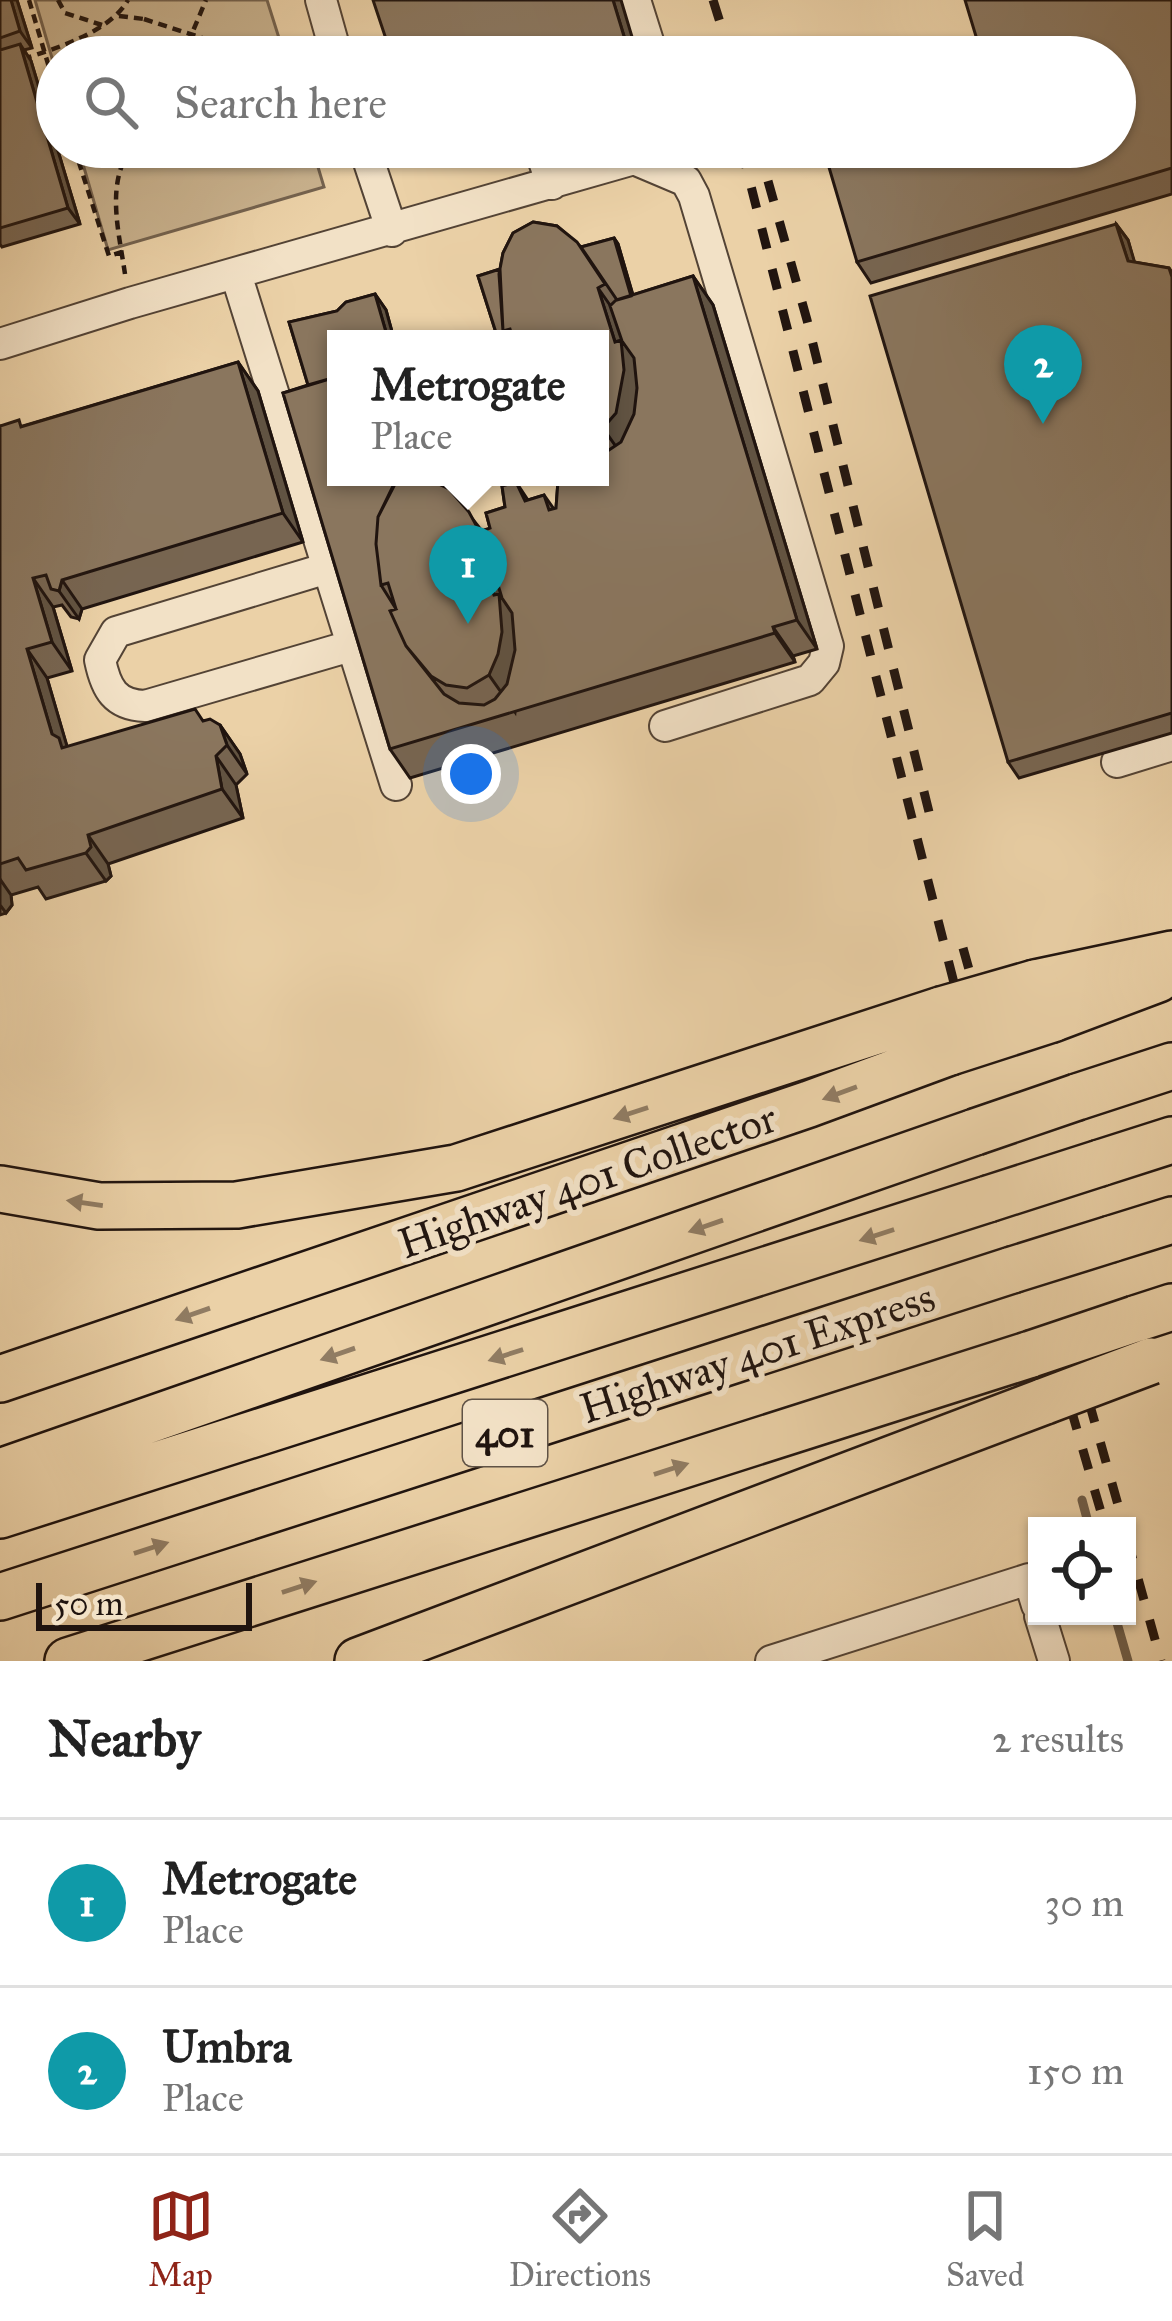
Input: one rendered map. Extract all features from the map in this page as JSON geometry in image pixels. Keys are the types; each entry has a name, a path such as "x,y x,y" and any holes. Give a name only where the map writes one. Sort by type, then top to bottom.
{"highway":[{"path":"0,1189 99,1206 237,1205 456,1168 946,1031 1172,954"},
{"path":"1044,1001 1172,974"},
{"name":"Highway 401 Collector","path":"0,1379 809,1104 946,1031"},
{"path":"0,1472 1172,1066"},
{"name":"Highway 401 Express","path":"0,1516 1172,1140"},
{"name":"Highway 401 Express","path":"0,1597 1172,1220"},
{"name":"401","path":"68,1661 1154,1313"},
{"path":"358,1661 1162,1358"}],"street":[{"path":"321,0 331,36"},
{"path":"635,0 646,36"},
{"path":"371,168 392,231"},
{"path":"546,168 552,184"},
{"path":"0,344 596,168"},
{"path":"663,168 686,181 694,196 828,646 824,663 810,680 676,714"},
{"path":"236,274 396,785"},
{"path":"331,567 116,632 100,660 104,678 112,696 127,705 145,706 355,645"},
{"path":"1117,762 1172,746"},
{"path":"771,1661 1028,1579"},
{"path":"1043,1625 1054,1661"}],"path":[{"path":"28,0 39,36"},
{"path":"58,0 65,13 102,25"},
{"path":"78,36 119,16 128,0"},
{"path":"191,36 206,0"},
{"path":"119,16 196,36"},
{"path":"22,59 36,55"},
{"path":"81,168 109,256 122,252"},
{"path":"120,168 116,209 130,303"}],"shaded area":[{"path":"35,0 267,0 278,36 46,36"},
{"path":"84,168 318,168 324,187 108,250"}],"building":[{"path":"0,0 11,0 20,31 0,38"},
{"path":"373,0 613,0 624,36 385,36"},
{"path":"965,0 1172,0 1172,168 857,262 829,168 1136,168 1136,36 976,36"},
{"path":"20,44 36,99 36,168 56,168 68,208 0,228 0,50"},
{"path":"533,222 557,226 577,242 605,284 598,288 615,342 621,340 624,370 616,413 609,421 609,330 503,330 499,274 513,233"},
{"path":"1116,224 1128,261 1169,268 1172,277 1172,713 1008,762 870,296"},
{"path":"614,238 631,296 617,300 581,247"},
{"path":"500,269 503,330 495,330 478,276"},
{"path":"693,276 797,620 773,627 775,633 390,749 283,393 327,380 327,486 394,486 378,517 376,544 381,585 396,609 390,611 406,646 444,694 459,703 484,705 507,684 515,650 512,613 502,598 490,559 496,557 482,531 490,528 486,513 505,507 502,486 518,486 525,501 544,495 549,510 556,508 558,486 609,486 609,450 621,442 634,414 637,388 634,358 622,341 610,306 616,300"},
{"path":"375,294 385,330 327,330 327,380 308,385 289,322 337,311 346,302"},
{"path":"238,362 283,513 62,580 59,591 51,589 46,575 33,578 52,642 27,649 52,734 62,748 195,709 203,721 220,725 227,745 216,756 222,789 88,835 91,847 86,853 26,870 18,858 0,864 0,426 19,420 21,427"},
{"path":"393,486 443,486 469,512 483,538 477,541 494,595 499,594 502,632 489,675 467,688 446,685 431,676 406,646 390,611 396,609 388,583 381,585 378,517"}],"waterway":[{"path":"1082,1500 1087,1517"},
{"path":"1118,1625 1128,1661"}],"railway":[{"path":"713,0 724,36"},
{"path":"746,168 966,1030"},
{"path":"768,181 931,820"},
{"path":"963,948 984,1023"},
{"path":"1089,1402 1121,1517"},
{"path":"1071,1409 1102,1517"},
{"path":"1136,1571 1161,1661"}],"place":[{"name":"Umbra","path":"1043,424"},
{"name":"Metrogate","path":"468,624"}]}
